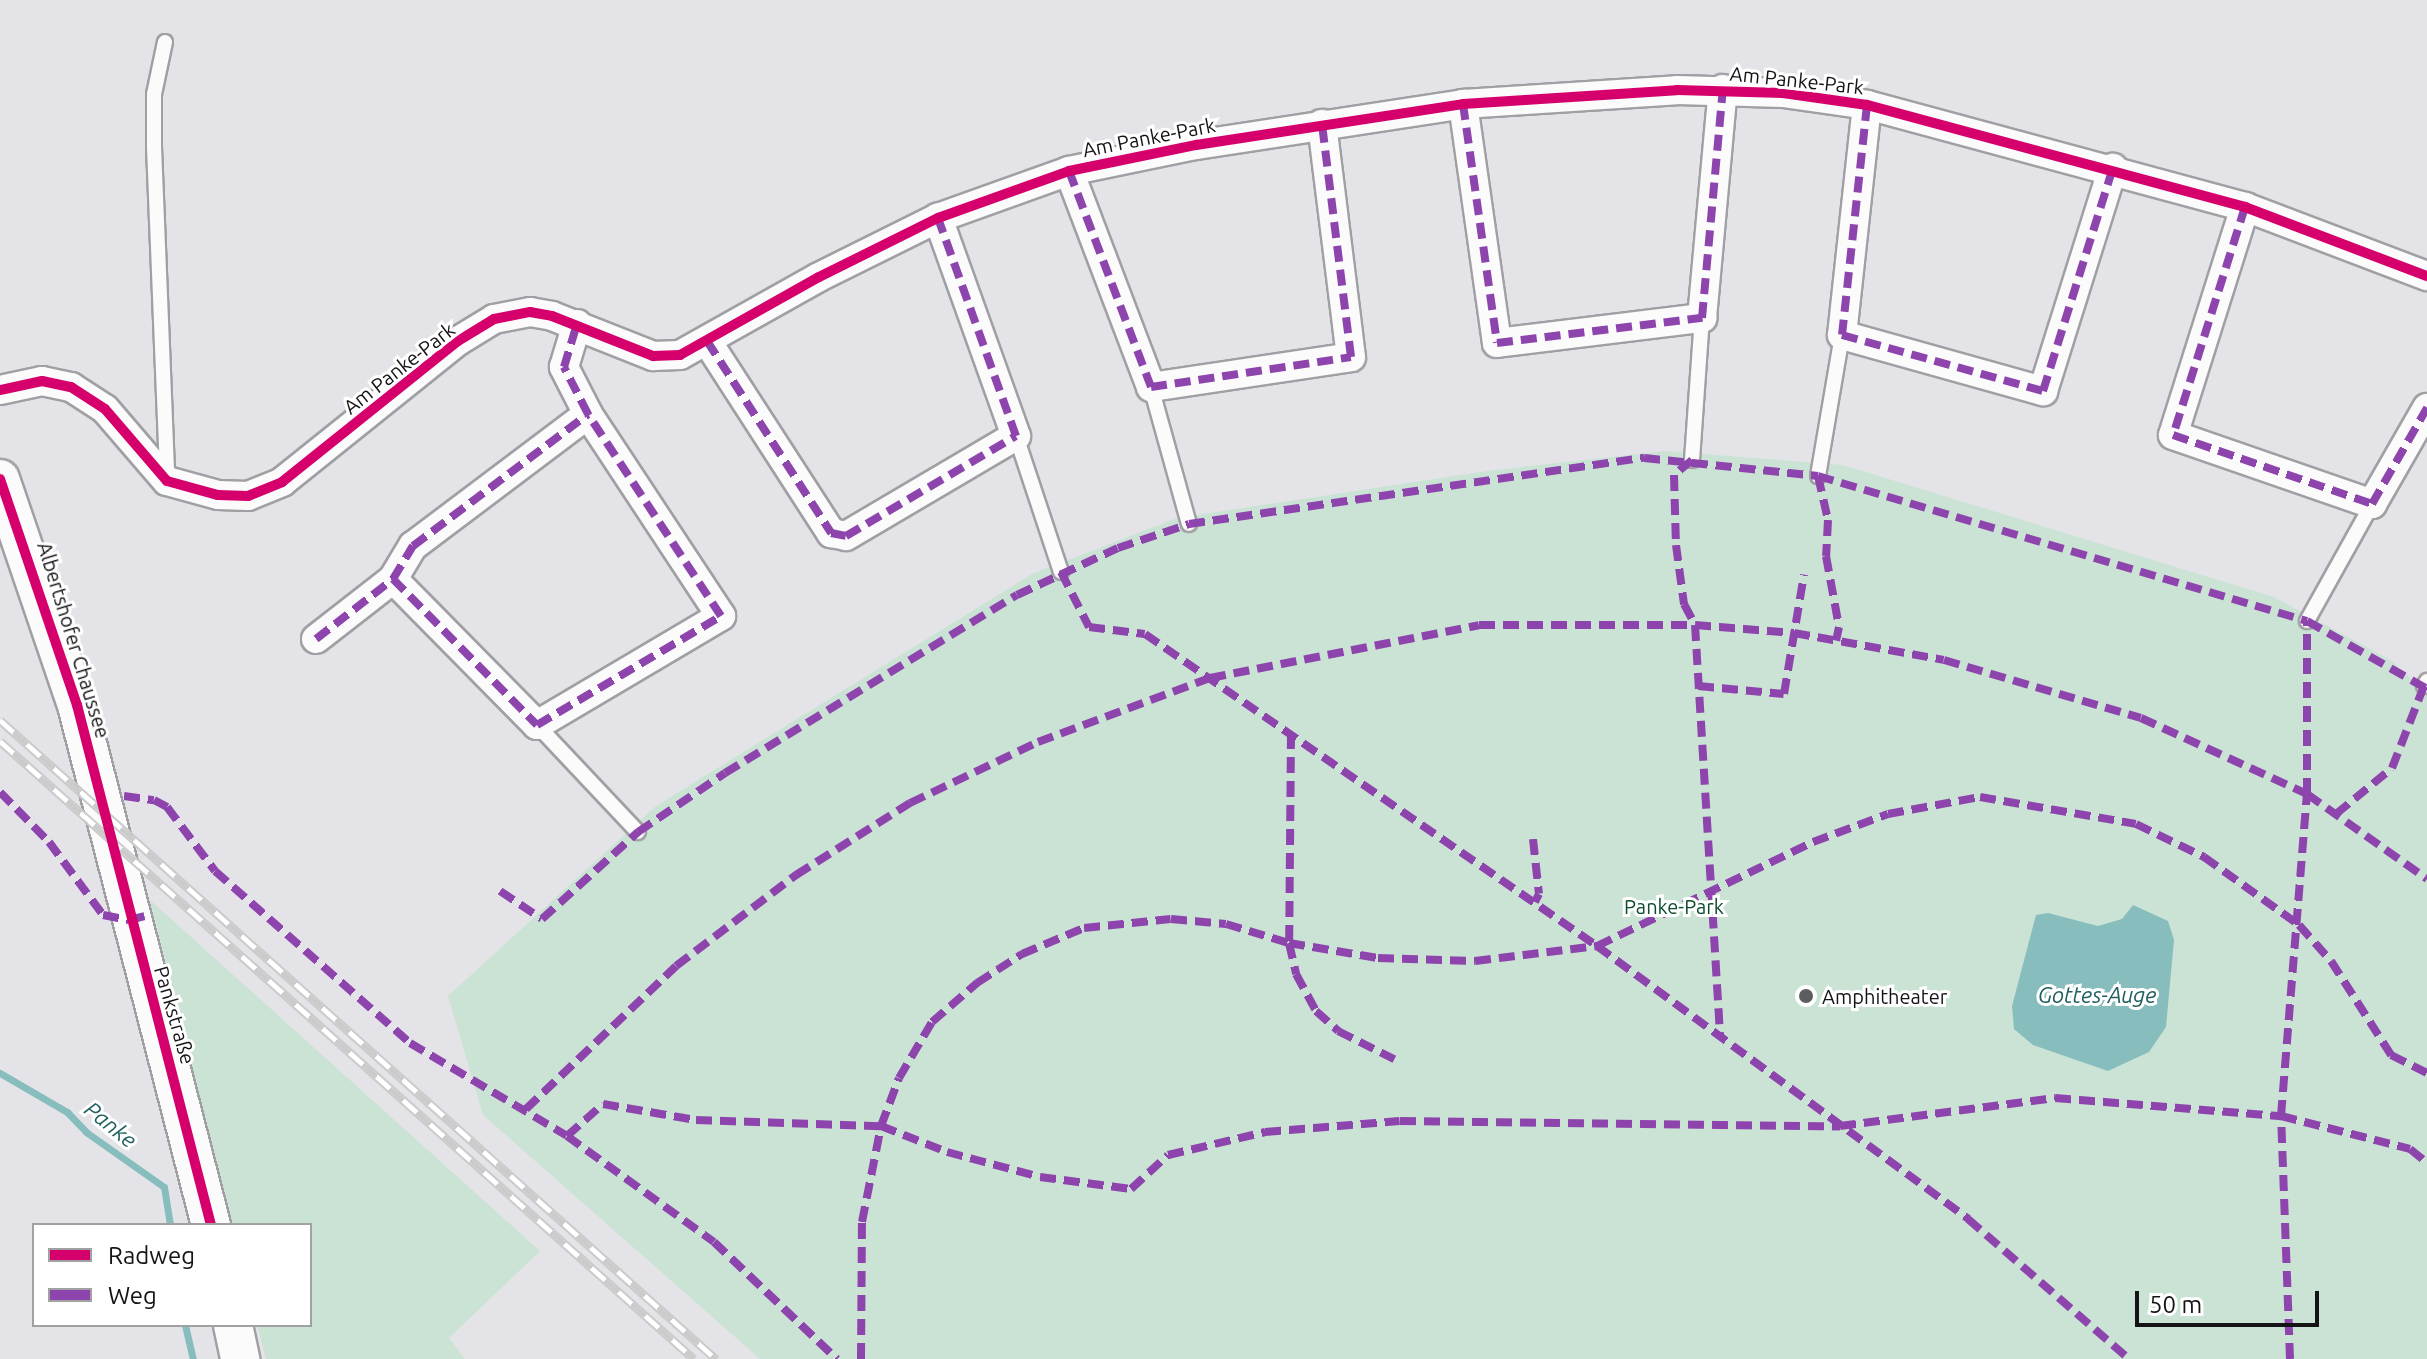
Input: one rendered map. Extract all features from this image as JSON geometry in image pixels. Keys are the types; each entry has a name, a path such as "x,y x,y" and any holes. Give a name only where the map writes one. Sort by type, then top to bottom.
{"street":[{"name":"Am Panke-Park","path":"167,481 218,495 248,496 282,482 458,341 494,319 530,312 577,324 653,356 680,355 938,218 1069,171 1322,124 1463,104 1723,89 1867,105 2113,168 2245,207 2427,276"},
{"name":"Am Panke-Park","path":"1702,318 1723,89"},
{"path":"1463,104 1497,343 1702,318"},
{"name":"Am Panke-Park","path":"1842,335 1867,105"},
{"path":"1151,387 1351,357 1322,124"},
{"path":"1842,335 2043,391 2113,168"},
{"name":"Am Panke-Park","path":"1069,171 1151,387"},
{"path":"2245,207 2173,435 2372,504 2427,408"},
{"path":"707,341 831,533 846,536 1016,436 938,218"},
{"path":"393,579 537,725 721,616 588,414 564,367 577,324"},
{"path":"0,390 42,381 71,387 105,409 167,481"},
{"path":"316,639 393,579 413,546 588,414"},
{"name":"Albertshofer Chaussee","path":"0,479 77,705 106,814"},
{"name":"Pankstraße","path":"106,814 210,1223"},
{"path":"233,1327 240,1359"}],"lane":[{"path":"165,42 154,94 154,147 167,481"},
{"path":"1692,460 1702,318"},
{"path":"1818,476 1842,335"},
{"path":"1151,387 1189,524"},
{"path":"1016,436 1061,572"},
{"path":"2307,621 2372,504"},
{"path":"537,725 638,832"}],"green space":[{"name":"Panke-Park","path":"1665,451 1843,465 2274,597 2392,661 2427,694 2427,1359 760,1359 483,1115 448,996 656,806 1032,574 1177,518 1487,471"},
{"path":"150,900 540,1251 449,1338 465,1359 266,1359 258,1327 312,1327 312,1223 231,1223"}],"water":[{"name":"Gottes-Auge","path":"2133,905 2168,921 2174,940 2166,1027 2149,1052 2108,1071 2033,1045 2014,1029 2012,1006 2036,915 2048,913 2098,926 2122,919"}],"waterway":[{"name":"Panke","path":"0,1073 67,1112 86,1132 164,1187 170,1223"},
{"name":"Panke","path":"185,1327 193,1359"}],"railway":[{"path":"0,720 716,1359"},
{"path":"0,741 694,1359"}],"marked path":[{"path":"1463,104 1497,343 1702,318 1723,89"},
{"path":"1867,105 1842,335 2043,391 2113,168"},
{"path":"1069,171 1151,387 1351,357 1322,124"},
{"path":"2245,207 2173,435 2372,504 2427,408"},
{"path":"707,341 831,533 846,536 1016,436 938,218"},
{"path":"393,579 537,725 721,616 588,414 564,367 577,324"},
{"path":"316,639 393,579 413,546 588,414"},
{"path":"500,891 542,919 638,832 725,773 1017,595 1118,548 1189,524 1644,458 1818,476 2307,621 2427,689"},
{"path":"1692,460 1674,475 1676,545 1684,604 1695,625 1720,1036"},
{"path":"1818,476 1828,520 1826,556 1839,627 1836,641"},
{"path":"1061,572 1089,627 1145,634 1597,946 1968,1219 2129,1359"},
{"path":"1698,686 1784,694 1804,575"},
{"path":"2290,1359 2281,1116 2307,794 2307,621"},
{"path":"526,1109 676,966 796,875 910,803 1038,742 1210,678 1479,625 1695,625 1794,633 1944,660 2141,718 2307,794 2427,879"},
{"path":"2336,814 2392,768 2424,686"},
{"path":"1291,733 1289,943 1296,974 1316,1011 1338,1031 1394,1059"},
{"path":"0,792 49,842 103,915 129,920 145,916"},
{"path":"124,796 154,800 167,807 215,871 410,1043 567,1136 714,1242 837,1359"},
{"path":"861,1359 862,1222 881,1126 899,1078 932,1022 977,983 1022,954 1084,928 1171,919 1226,924 1289,943 1378,958 1475,961 1597,946 1813,842 1888,814 1980,797 2136,824 2204,857 2299,925 2331,961 2391,1055 2427,1073"},
{"path":"1533,839 1539,894 1535,902"},
{"path":"567,1136 603,1104 696,1120 881,1126 947,1152 1040,1177 1131,1189 1168,1155 1265,1132 1400,1121 1840,1126 2055,1098 2281,1116 2410,1149 2427,1163"}],"cycle path":[{"path":"0,390 42,381 71,387 105,409 167,481 218,495 248,496 282,482 458,341 494,319 530,312 552,316 653,356 680,355 819,277 938,218 1069,171 1196,145 1463,104 1677,90 1783,93 1867,105 2245,207 2427,276"},
{"path":"0,479 77,705 210,1223"}],"place":[{"name":"Amphitheater","path":"1806,996"}]}
